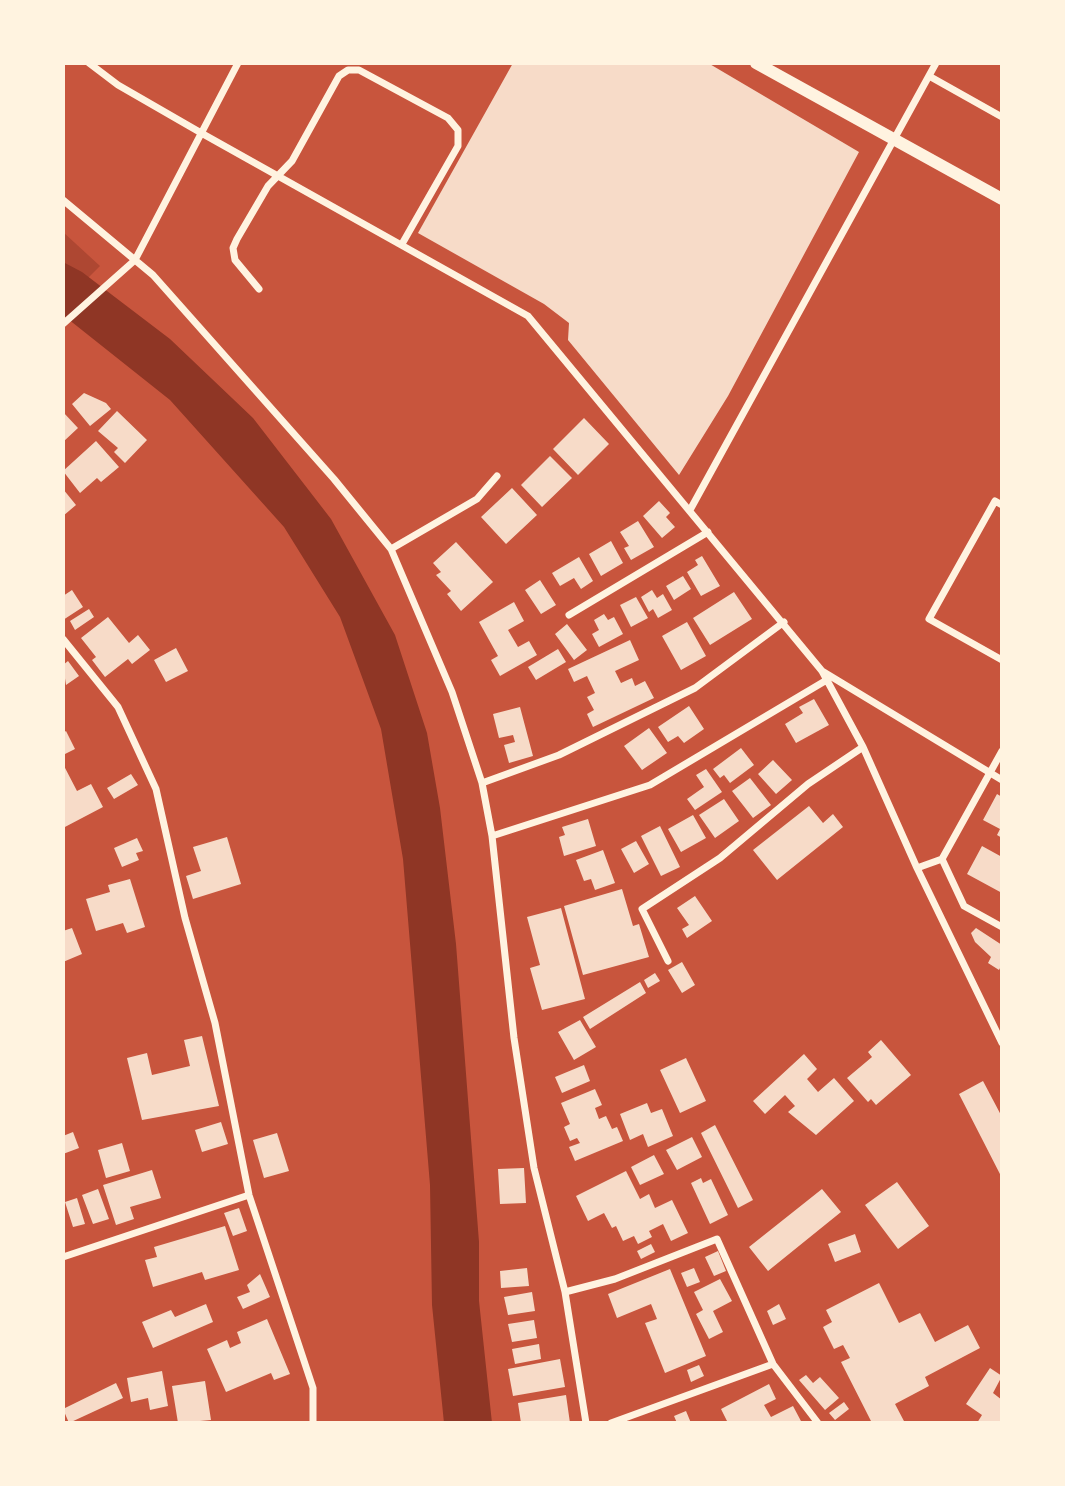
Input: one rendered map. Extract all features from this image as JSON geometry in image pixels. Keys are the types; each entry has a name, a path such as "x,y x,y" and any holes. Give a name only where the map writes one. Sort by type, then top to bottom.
{"street":[{"path":"89,63 118,85 203,134 279,174 528,316 822,671 1002,780"},
{"path":"63,324 135,260 238,63"},
{"path":"756,63 1002,199"},
{"path":"691,510 936,63"},
{"path":"259,289 235,260 233,248 268,186 292,161 339,76 348,70 359,70 448,118 458,130 458,146 402,244"},
{"path":"929,76 1002,117"},
{"path":"63,200 103,230 153,275 391,549 453,692 482,783 492,835 514,1038 532,1155 565,1292 586,1423"},
{"path":"391,549 477,499 497,476"},
{"path":"1002,505 995,501 929,619 1002,660"},
{"path":"569,615 708,532"},
{"path":"482,783 559,755 695,688 784,622"},
{"path":"63,639 118,707 156,789 186,918 215,1023 249,1195 313,1388 313,1423"},
{"path":"822,671 825,681 863,747 917,869 1002,1043"},
{"path":"492,835 650,785 825,681"},
{"path":"668,961 642,909 720,858 808,785 863,747"},
{"path":"917,869 942,859 1002,751"},
{"path":"942,859 964,906 1002,927"},
{"path":"63,1256 249,1195"},
{"path":"565,1292 615,1279 717,1239 773,1364 818,1423"},
{"path":"611,1423 773,1364"}],"shaded area":[{"path":"63,232 100,266 83,283 63,271"},
{"path":"63,262 82,272 170,339 253,418 331,519 395,635 427,733 440,808 456,944 479,1242 479,1301 492,1423 444,1423 432,1305 430,1185 403,859 381,729 340,617 284,527 170,400 63,315"}],"building":[{"path":"513,63 708,63 859,152 728,396 679,475 568,340 569,323 544,304 418,233"},
{"path":"84,393 106,403 111,409 90,426 72,404"},
{"path":"117,411 147,440 125,463 114,452 118,448 98,431"},
{"path":"63,412 78,428 63,442"},
{"path":"584,418 609,444 578,475 553,449"},
{"path":"96,441 119,467 101,482 97,478 80,493 63,471"},
{"path":"550,456 572,478 542,507 521,485"},
{"path":"512,488 537,515 506,544 481,517"},
{"path":"63,489 76,505 63,516"},
{"path":"659,501 670,513 666,517 675,527 662,538 643,516"},
{"path":"638,521 654,547 631,560 624,548 629,546 620,532"},
{"path":"611,541 623,563 601,576 589,554"},
{"path":"456,542 493,582 461,611 447,594 451,591 436,575 441,572 433,563"},
{"path":"702,556 720,586 701,596 687,572 698,565 695,560"},
{"path":"579,557 593,581 581,589 574,578 560,586 552,573"},
{"path":"683,576 691,589 674,600 666,586"},
{"path":"540,580 556,605 541,614 525,590"},
{"path":"72,590 83,607 63,620 63,596"},
{"path":"652,590 657,598 663,594 672,610 658,618 653,609 649,612 641,597"},
{"path":"734,592 752,619 710,645 693,618"},
{"path":"636,597 648,618 631,627 620,605"},
{"path":"514,602 524,621 508,630 518,647 529,641 537,655 500,676 491,660 498,656 479,622"},
{"path":"89,609 94,617 75,630 70,621"},
{"path":"604,614 608,620 614,617 623,634 599,647 592,634 599,630 594,620"},
{"path":"108,617 129,643 138,635 150,650 132,664 128,659 105,677 92,660 96,657 81,638"},
{"path":"687,622 706,656 681,670 662,636"},
{"path":"567,624 587,650 574,660 555,634"},
{"path":"630,640 639,660 615,671 621,683 632,678 635,686 645,681 654,698 593,727 587,714 594,710 587,697 595,693 587,676 574,682 568,669"},
{"path":"176,648 188,671 166,682 154,660"},
{"path":"558,649 566,662 536,680 528,667"},
{"path":"68,661 79,676 66,685 63,665"},
{"path":"814,699 829,725 796,743 785,724 803,713 799,707"},
{"path":"689,706 704,729 684,743 678,736 668,742 658,727"},
{"path":"520,707 533,756 509,763 504,745 515,742 513,735 499,738 493,714"},
{"path":"649,728 667,753 642,770 624,746"},
{"path":"66,731 75,749 63,755 63,733"},
{"path":"741,748 754,765 730,783 724,775 720,778 713,769"},
{"path":"773,760 792,780 776,794 758,774"},
{"path":"63,764 77,791 91,784 103,807 63,828"},
{"path":"706,769 722,792 695,810 687,799 704,787 696,775"},
{"path":"131,774 138,785 114,799 107,788"},
{"path":"750,778 771,805 753,818 732,791"},
{"path":"997,794 1002,797 1002,838 997,835 1000,829 983,820"},
{"path":"724,799 739,821 715,838 699,815"},
{"path":"809,806 823,823 833,814 843,827 777,880 753,850"},
{"path":"693,815 706,838 681,852 668,829"},
{"path":"588,819 596,846 564,856 559,837 565,835 562,827"},
{"path":"660,826 680,867 661,876 641,836"},
{"path":"227,837 241,884 193,899 186,876 201,871 193,847"},
{"path":"137,838 143,851 136,853 139,860 122,867 114,848"},
{"path":"636,841 649,864 634,873 621,849"},
{"path":"982,846 1002,857 1002,893 967,874"},
{"path":"603,850 615,883 595,890 591,879 584,881 576,860"},
{"path":"130,879 145,927 127,933 123,923 96,931 86,899 110,892 108,885"},
{"path":"622,889 633,926 639,924 649,957 583,975 564,906"},
{"path":"695,896 712,921 687,938 682,929 689,925 677,908"},
{"path":"561,908 585,999 542,1010 530,968 540,965 527,917"},
{"path":"72,928 82,954 63,962 63,931"},
{"path":"976,928 1002,945 1002,964 999,970 988,963 991,957 975,942 971,933"},
{"path":"682,962 695,985 682,993 668,970"},
{"path":"655,973 660,981 648,988 644,980"},
{"path":"640,982 646,993 590,1029 583,1017"},
{"path":"580,1020 596,1047 574,1060 558,1032"},
{"path":"202,1036 219,1106 142,1120 127,1058 147,1053 152,1075 190,1066 184,1040"},
{"path":"881,1040 911,1075 876,1105 871,1099 868,1102 847,1078 872,1057 868,1052"},
{"path":"804,1054 817,1069 807,1079 818,1092 834,1078 854,1101 816,1135 788,1112 795,1106 785,1095 765,1114 753,1101"},
{"path":"686,1058 706,1101 680,1113 660,1070"},
{"path":"584,1065 590,1081 562,1093 555,1077"},
{"path":"983,1081 1002,1117 1002,1178 959,1094"},
{"path":"595,1089 602,1105 595,1108 599,1119 606,1116 612,1129 617,1127 623,1141 575,1161 569,1147 580,1143 577,1138 570,1141 564,1127 570,1124 561,1103"},
{"path":"647,1103 651,1113 662,1109 673,1136 648,1147 643,1134 630,1140 620,1114"},
{"path":"221,1122 228,1144 202,1152 195,1130"},
{"path":"715,1125 753,1200 738,1208 701,1133"},
{"path":"73,1132 79,1148 63,1154 63,1136"},
{"path":"277,1133 289,1171 264,1178 253,1140"},
{"path":"692,1137 702,1157 677,1170 666,1150"},
{"path":"122,1143 130,1171 106,1178 98,1150"},
{"path":"654,1155 664,1174 640,1185 631,1167"},
{"path":"524,1168 526,1203 500,1204 498,1169"},
{"path":"152,1170 161,1198 130,1207 134,1219 116,1225 103,1185"},
{"path":"626,1171 640,1199 649,1194 655,1208 672,1200 688,1233 671,1241 663,1224 649,1231 652,1237 638,1244 634,1236 623,1241 616,1226 612,1228 604,1213 588,1221 576,1196"},
{"path":"701,1178 703,1183 711,1179 728,1215 710,1224 691,1183"},
{"path":"897,1182 929,1226 898,1249 865,1205"},
{"path":"98,1189 109,1219 93,1224 82,1195"},
{"path":"822,1189 841,1212 768,1271 749,1247"},
{"path":"77,1198 85,1224 73,1227 65,1202"},
{"path":"239,1208 247,1231 233,1236 224,1213"},
{"path":"225,1226 239,1270 205,1280 202,1272 153,1287 145,1260 157,1257 154,1247"},
{"path":"855,1234 861,1252 835,1262 828,1244"},
{"path":"651,1244 655,1252 641,1259 637,1251"},
{"path":"718,1251 726,1271 714,1276 705,1257"},
{"path":"527,1268 529,1286 501,1288 500,1271"},
{"path":"694,1268 700,1282 687,1287 681,1273"},
{"path":"670,1269 706,1356 665,1373 645,1323 657,1319 651,1304 617,1318 608,1294"},
{"path":"260,1274 270,1297 243,1309 237,1297 250,1292 247,1285"},
{"path":"720,1279 732,1301 713,1311 723,1332 709,1339 696,1314 703,1310 694,1292"},
{"path":"879,1283 899,1323 920,1313 935,1342 968,1325 980,1348 925,1377 929,1386 895,1404 905,1423 872,1423 841,1362 850,1358 843,1345 834,1349 823,1327 832,1322 826,1310"},
{"path":"532,1292 535,1311 508,1315 504,1297"},
{"path":"206,1304 213,1322 153,1348 142,1322 171,1310 175,1317"},
{"path":"779,1304 786,1319 773,1325 767,1311"},
{"path":"267,1319 290,1374 274,1380 271,1373 226,1392 207,1349 227,1340 230,1348 241,1343 237,1332"},
{"path":"534,1320 537,1338 512,1342 508,1324"},
{"path":"539,1344 541,1359 515,1364 512,1349"},
{"path":"560,1359 565,1387 513,1396 508,1369"},
{"path":"699,1365 704,1376 691,1382 687,1370"},
{"path":"990,1368 1002,1376 993,1393 1002,1400 1002,1423 977,1423 982,1415 966,1404"},
{"path":"162,1371 168,1406 150,1410 148,1398 131,1402 127,1378"},
{"path":"806,1375 813,1383 820,1377 839,1398 825,1410 799,1380"},
{"path":"205,1381 211,1420 178,1423 172,1386"},
{"path":"116,1383 123,1398 69,1423 63,1409"},
{"path":"769,1384 776,1399 764,1405 771,1417 793,1406 802,1423 728,1423 721,1409"},
{"path":"566,1395 570,1423 521,1423 518,1403"},
{"path":"844,1402 849,1409 835,1420 829,1413"},
{"path":"686,1411 691,1423 677,1423 674,1416"}]}
